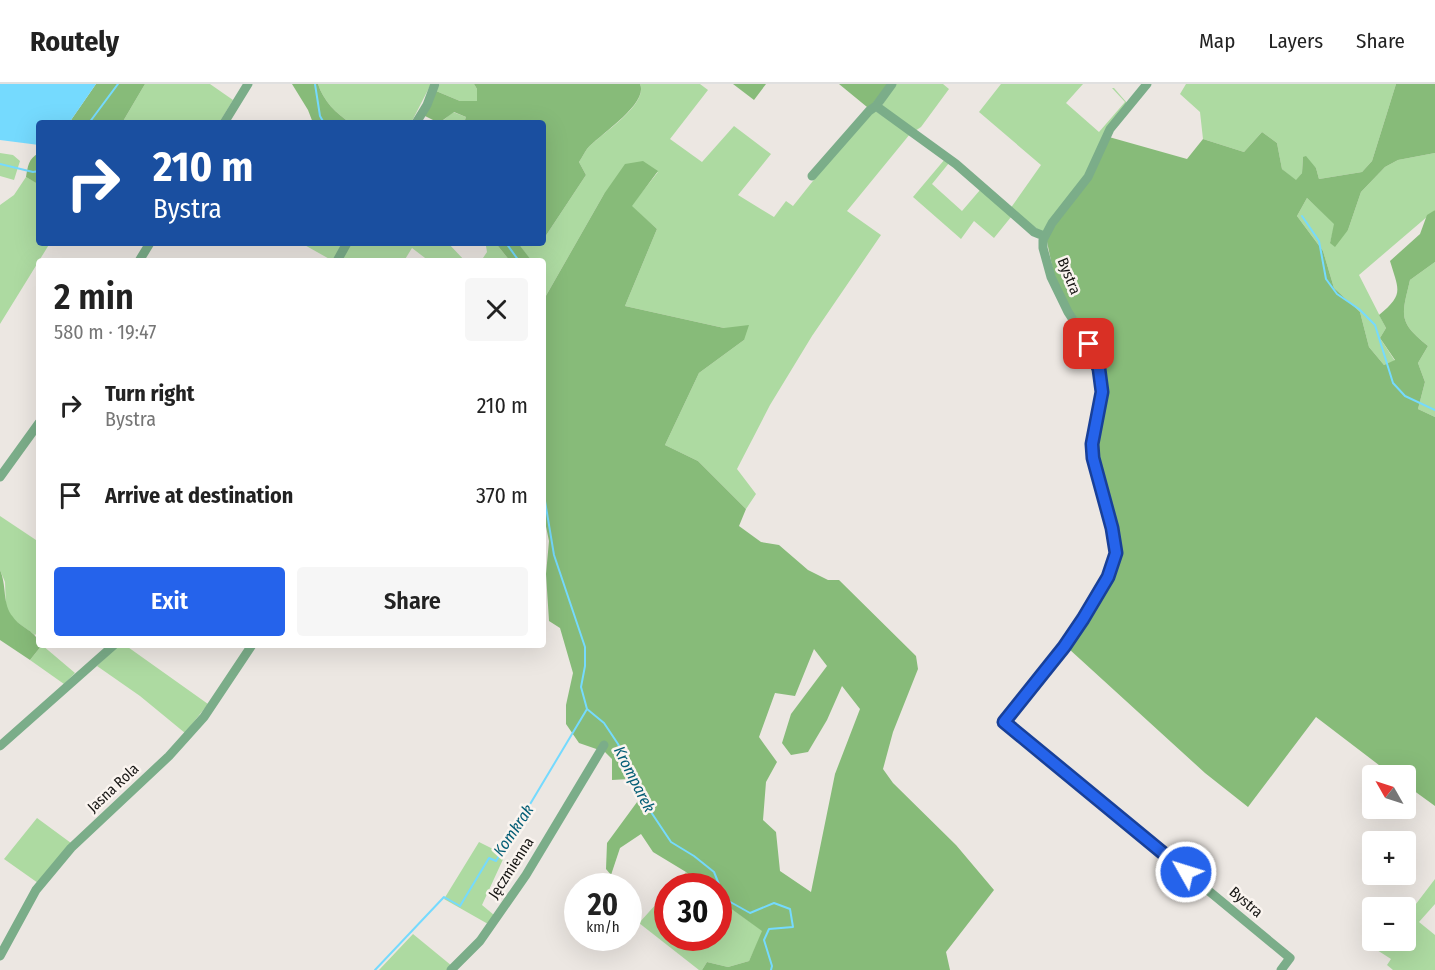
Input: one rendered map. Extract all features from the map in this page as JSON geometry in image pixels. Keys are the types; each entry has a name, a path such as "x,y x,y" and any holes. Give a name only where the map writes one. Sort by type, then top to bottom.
{"street":[{"path":"226,120 248,84"},
{"path":"418,120 427,105 435,84"},
{"path":"812,176 876,106 892,84"},
{"path":"876,106 956,164 1034,232 1044,236 1088,177 1110,129 1147,84"},
{"name":"Bystra","path":"1044,236 1043,249 1051,277 1068,312 1089,344 1101,380 1101,404 1092,444 1093,458 1112,528 1116,553 1108,577 1083,619 1064,647 1004,722 1290,958 1281,970"},
{"path":"0,477 36,427"},
{"path":"0,746 111,648"},
{"name":"Jasna Rola","path":"0,956 36,890 71,849 170,756 204,717 250,648"},
{"name":"Jęczmienna","path":"451,970 480,940 526,875 604,745"}],"green space":[{"path":"96,84 145,84 124,120 71,120"},
{"path":"145,84 210,84 233,100 221,120 124,120"},
{"path":"292,84 318,84 323,96 331,106 347,120 312,120"},
{"path":"318,84 431,84 413,120 347,120 323,96"},
{"path":"440,84 474,84 477,89 477,101 460,101 436,91"},
{"path":"474,84 640,84 641,92 630,110 585,152 579,162 586,175 546,235 546,120 465,120 466,117 454,112 443,120 433,120 423,115 436,91 460,101 477,101 477,89"},
{"path":"640,84 700,84 708,90 670,139 702,162 734,126 771,154 738,195 774,217 786,201 793,206 840,147 874,110 910,134 847,211 881,235 812,336 770,405 737,469 756,494 746,509 698,461 665,445 699,373 744,340 724,328 625,306 657,229 631,206 658,172 604,194 546,296 546,258 529,258 520,246 546,246 546,235 586,175 579,162 585,152 630,110 641,92"},
{"path":"733,84 766,84 754,100"},
{"path":"839,84 888,84 870,107 867,107"},
{"path":"895,84 943,84 949,89 921,127 915,131 881,107"},
{"path":"1001,84 1083,84 1066,103 1099,132 1125,102 1112,88 1127,103 1091,168 1043,231 1010,209 1041,165 979,112"},
{"path":"1186,84 1396,84 1372,161 1362,172 1319,179 1316,168 1303,157 1302,173 1296,181 1282,169 1277,143 1262,132 1244,152 1203,139 1200,112 1180,94"},
{"path":"1396,84 1435,84 1435,153 1398,160 1385,167 1361,192 1348,230 1335,247 1330,243 1334,224 1307,198 1297,216 1323,251 1334,288 1360,312 1369,347 1384,365 1395,360 1380,338 1386,328 1379,315 1393,302 1397,291 1390,261 1420,234 1427,215 1435,210 1435,262 1410,280 1404,317 1411,330 1428,346 1418,363 1425,382 1418,409 1435,417 1435,806 1416,792 1416,765 1379,765 1316,717 1248,807 1205,773 1069,649 1113,578 1120,553 1118,534 1097,457 1099,431 1107,397 1105,370 1094,340 1069,308 1054,275 1046,237 1109,137 1187,159 1203,139 1244,152 1262,132 1277,143 1282,169 1296,180 1302,173 1303,157 1306,156 1316,168 1319,179 1362,172 1372,161"},
{"path":"453,112 466,117 465,120 444,120"},
{"path":"0,153 13,155 20,161 14,180 0,176"},
{"path":"1435,153 1435,210 1359,275 1386,328 1380,338 1395,361 1384,365 1369,347 1360,312 1334,288 1323,251 1297,216 1307,198 1335,224 1330,243 1348,230 1361,192 1385,167 1398,160"},
{"path":"35,155 36,183 26,177 28,166"},
{"path":"945,159 949,163 932,184 962,211 980,190 1011,217 994,238 974,221 961,239 913,197"},
{"path":"643,161 658,171 632,206 657,229 625,306 724,328 749,325 744,340 699,373 665,445 698,461 746,509 739,526 761,542 779,545 808,570 828,580 839,580 916,656 918,669 893,732 883,769 893,783 956,845 994,890 946,952 950,970 702,970 707,962 728,967 749,961 762,931 732,909 732,873 687,873 653,852 641,834 620,848 612,873 606,869 607,843 640,798 629,779 612,780 612,759 605,752 579,743 566,724 566,705 573,673 560,628 549,621 546,574 549,541 546,526 546,296 604,194 625,164","holes":["814,649 827,666 791,714 782,743 791,755 808,752 827,720 842,686 860,709 835,774 811,892 780,871 776,832 763,820 766,782 777,762 759,737 775,693 795,696"]},
{"path":"26,177 36,182 36,246 48,246 41,258 36,258 36,266 0,324 0,205 14,195"},
{"path":"306,246 342,246 335,258 328,258"},
{"path":"348,246 451,246 462,258 425,258 412,248 406,258 342,258"},
{"path":"486,246 498,246 508,258 483,258 487,252"},
{"path":"498,246 520,246 529,258 508,258"},
{"path":"1435,262 1435,417 1418,409 1425,382 1418,363 1428,346 1411,330 1404,317 1404,310 1410,280"},
{"path":"0,516 36,540 35,635 14,620 6,608 5,582 0,570"},
{"path":"0,570 10,612 16,621 36,636 36,648 40,648 30,660 0,640"},
{"path":"40,648 46,648 75,673 64,684 30,660"},
{"path":"116,648 129,648 208,704 185,733 140,696 97,666"},
{"path":"37,818 71,843 38,883 4,859"},
{"path":"479,842 505,855 482,905 494,915 488,924 444,899"},
{"path":"1435,879 1435,904 1419,922 1435,935 1435,970 1393,970 1387,965 1391,959 1379,951 1416,951 1416,904"},
{"path":"654,906 654,935 642,925 642,920"},
{"path":"732,909 763,931 749,961 728,967 707,962 702,970 675,951 732,951"},
{"path":"413,934 452,966 447,970 379,970"}],"water":[{"path":"0,84 96,84 71,120 36,120 36,145 0,140"}],"waterway":[{"name":"Kromparek","path":"91,120 118,84"},
{"name":"Kromparek","path":"315,84 322,120"},
{"name":"Kromparek","path":"0,164 36,172"},
{"path":"1302,216 1319,241 1326,279 1337,294 1359,309 1375,325 1393,383 1405,396 1435,410"},
{"name":"Kromparek","path":"508,246 517,258"},
{"name":"Kromparek","path":"546,507 554,555 585,647 585,666 581,687 587,709 604,723 618,744 651,812 671,842 714,872 725,899 750,913 774,903 790,909 793,927 769,929 764,940 772,966 771,970"},
{"name":"Komkrak","path":"375,970 444,897 460,906 489,858 496,861 587,709"}],"route":[{"path":"1089,344 1099,369 1102,392 1092,444 1093,458 1112,528 1116,553 1108,577 1083,619 1064,647 1004,722 1186,872"}]}
